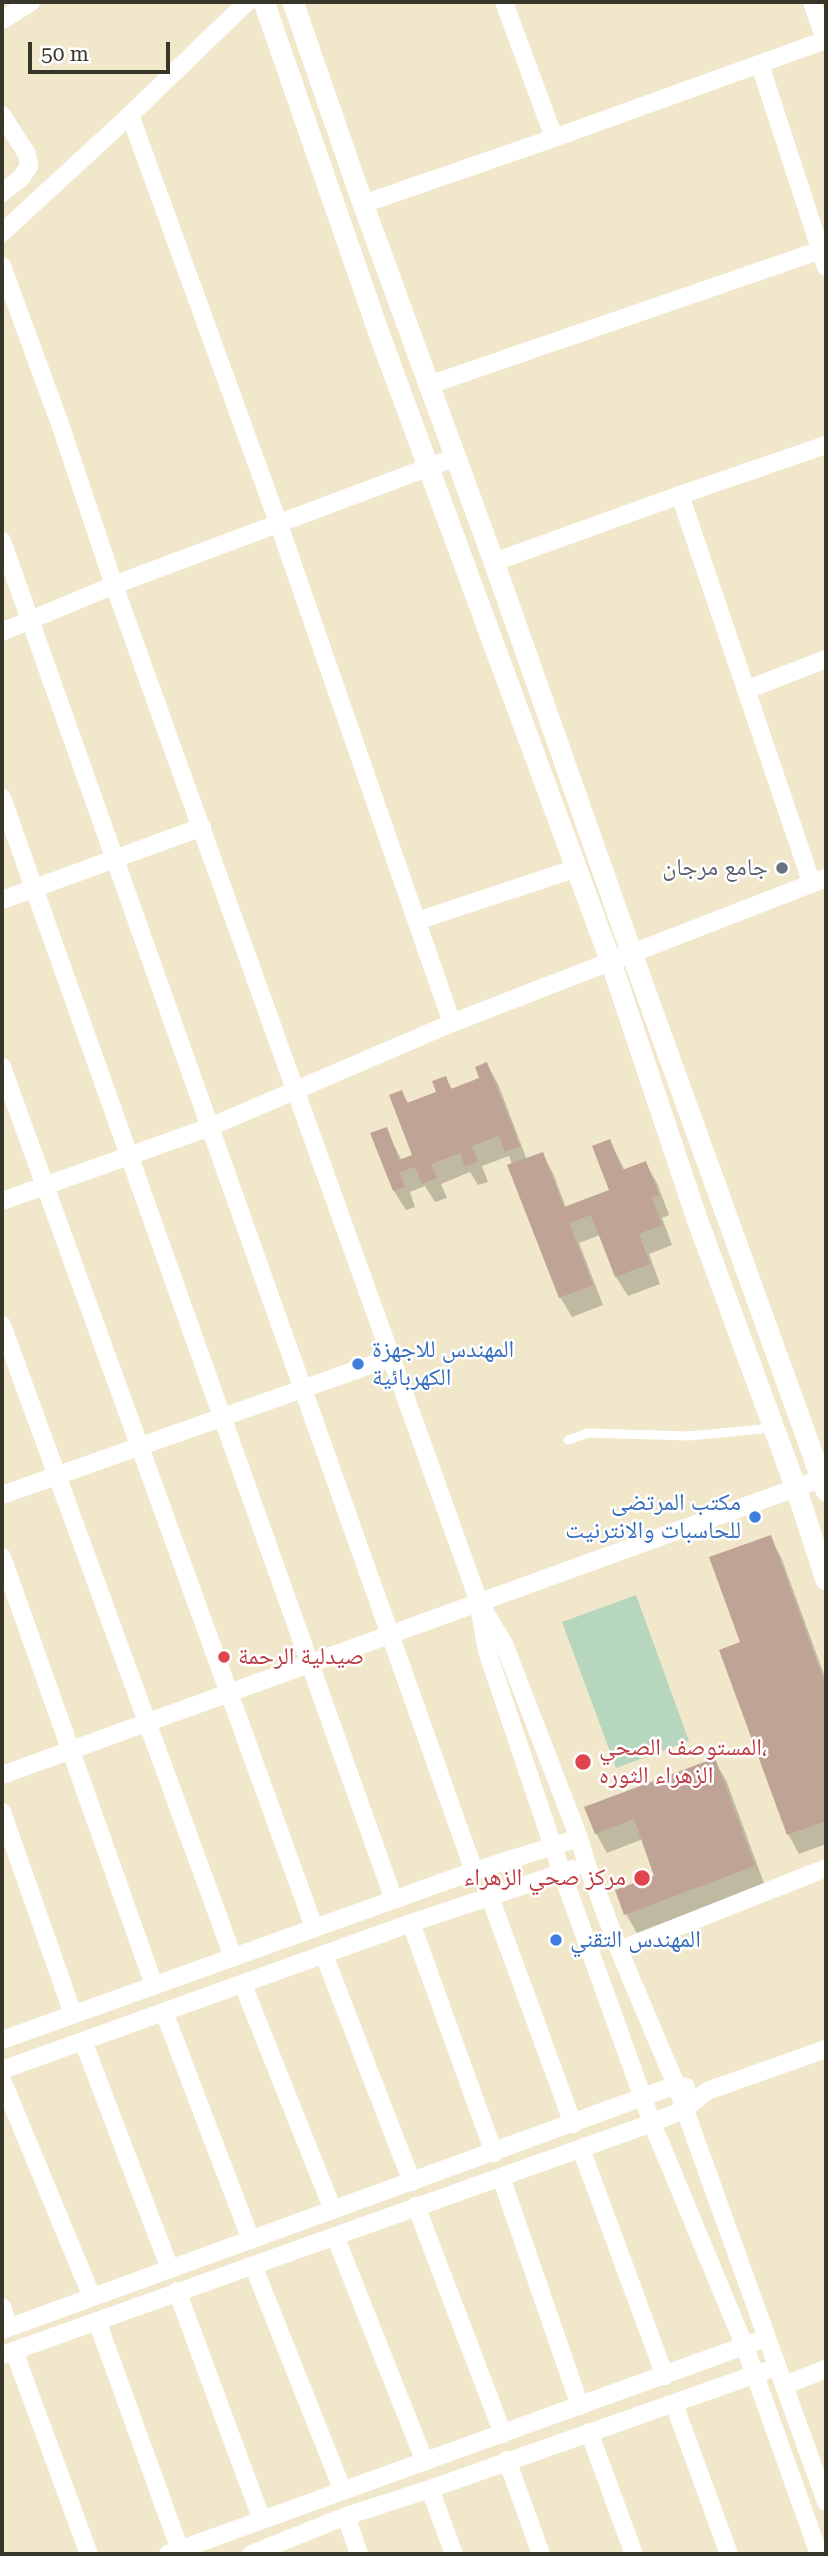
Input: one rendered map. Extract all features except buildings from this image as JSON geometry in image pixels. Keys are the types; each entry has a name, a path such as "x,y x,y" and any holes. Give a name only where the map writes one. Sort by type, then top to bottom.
{"street":[{"path":"2,20 31,2"},
{"path":"2,233 247,2"},
{"path":"264,2 380,336 611,962 698,1219 796,1488 826,1580"},
{"path":"2,1775 796,1488 825,1482 632,954 293,2"},
{"path":"504,2 554,138"},
{"path":"363,204 826,40 812,2"},
{"path":"429,385 823,258 760,65"},
{"path":"2,115 27,154 29,166 21,178 2,193"},
{"path":"130,115 278,522 452,1023"},
{"path":"2,266 60,421 114,585 479,1602 504,1644 620,1950 676,2085 826,2502"},
{"path":"494,562 826,445"},
{"path":"2,632 114,585 456,457"},
{"path":"2,1201 209,1127 452,1023 819,881 746,690 680,495"},
{"path":"2,541 474,1871"},
{"path":"746,690 826,659"},
{"path":"2,798 394,1900"},
{"path":"2,900 202,827"},
{"path":"417,921 577,867"},
{"path":"2,1067 314,1927"},
{"path":"2,1325 233,1957"},
{"path":"2,1495 390,1358"},
{"path":"2,1557 154,1985"},
{"path":"479,1602 487,1651 562,1873 652,2123 745,2347 820,2554"},
{"path":"2,1812 73,2014"},
{"path":"2,2040 314,1927 474,1871 579,1838"},
{"path":"2,2070 411,1923 587,1865"},
{"path":"620,1950 826,1868"},
{"path":"490,1897 573,2124"},
{"path":"411,1923 494,2153"},
{"path":"324,1955 412,2182"},
{"path":"243,1985 333,2210"},
{"path":"163,2012 251,2240"},
{"path":"83,2041 170,2269"},
{"path":"89,2554 8,2353 652,2123 685,2109 707,2091 824,2056"},
{"path":"2,2080 92,2297"},
{"path":"2,2307 6,2328 676,2085 707,2091"},
{"path":"581,2149 664,2376"},
{"path":"502,2177 580,2406"},
{"path":"416,2206 503,2434"},
{"path":"335,2236 425,2462"},
{"path":"253,2265 343,2491"},
{"path":"177,2291 262,2520"},
{"path":"97,2321 174,2552 768,2337"},
{"path":"251,2554 271,2551 345,2516 674,2404 778,2365"},
{"path":"785,2385 826,2370"},
{"path":"674,2404 729,2554"},
{"path":"589,2432 634,2554"},
{"path":"507,2460 541,2554"},
{"path":"429,2489 454,2554"},
{"path":"345,2516 359,2554"}],"lane":[{"path":"568,1440 588,1433 689,1436 774,1428"}],"green space":[{"path":"636,1595 689,1741 616,1768 562,1622"}],"place":[{"name":"جامع مرجان","path":"782,868"},
{"name":"المهندس للاجهزة الكهربائية","path":"358,1364"},
{"name":"مكتب المرتضى للحاسبات والانترنيت","path":"755,1517"},
{"name":"صيدلية الرحمة","path":"224,1657"},
{"name":"المستوصف الصحي، الزهراء الثوره","path":"583,1762"},
{"name":"مركز صحي الزهراء","path":"642,1878"},
{"name":"المهندس التقني","path":"556,1940"}]}
